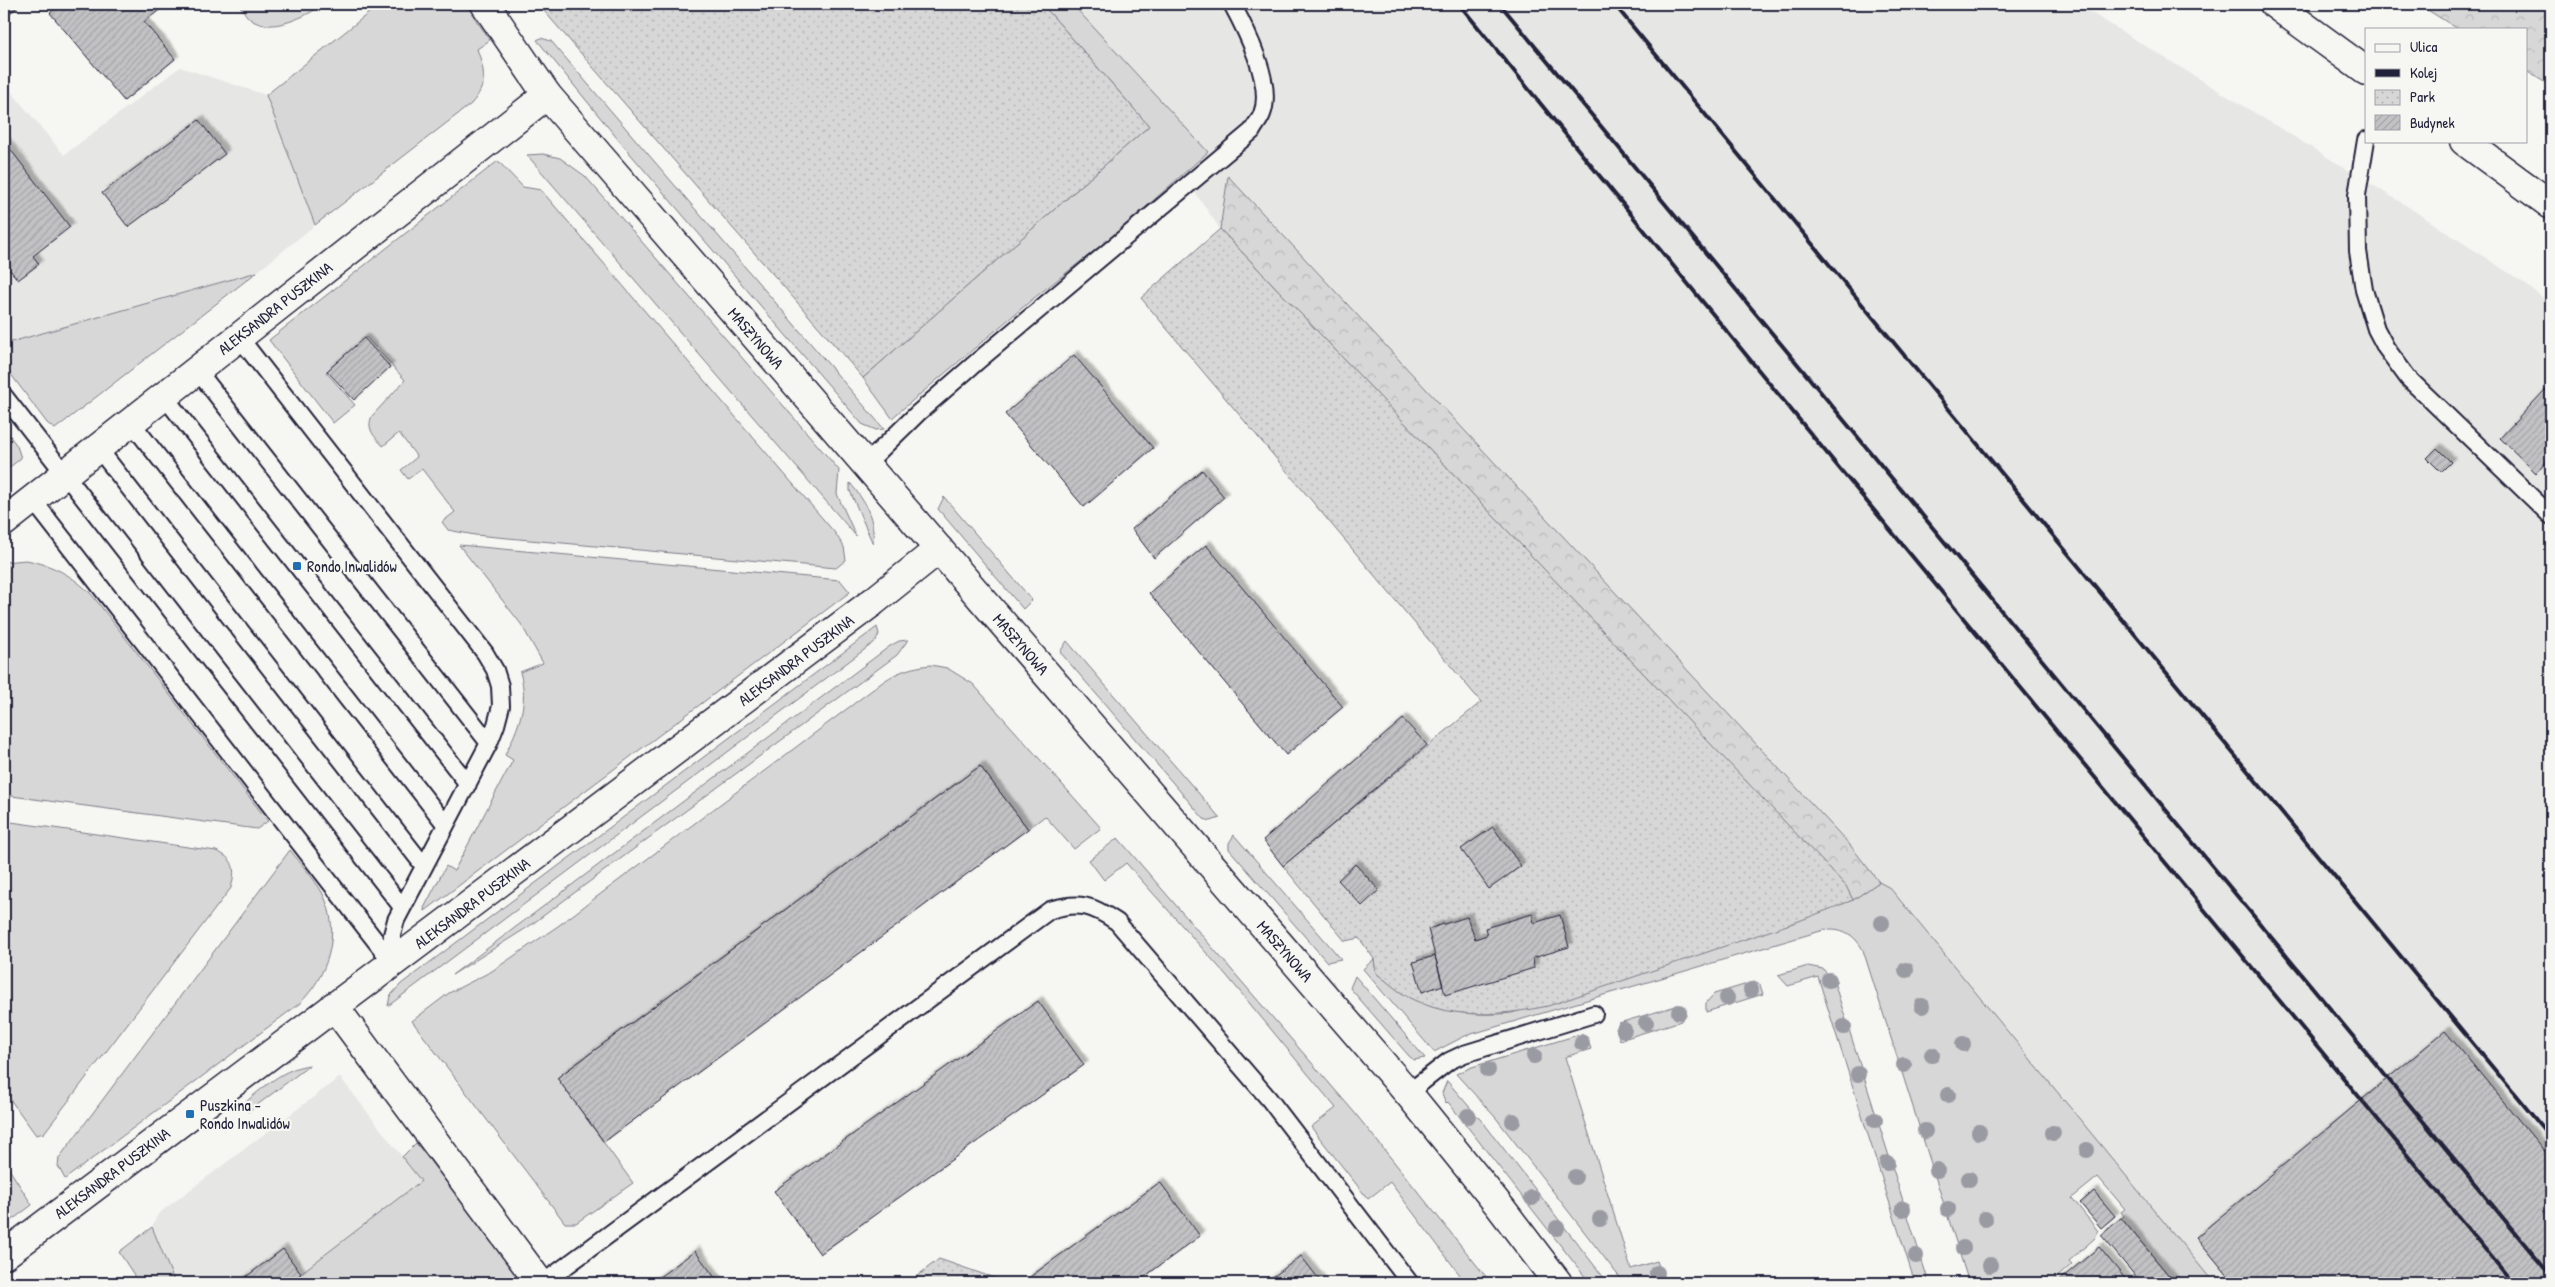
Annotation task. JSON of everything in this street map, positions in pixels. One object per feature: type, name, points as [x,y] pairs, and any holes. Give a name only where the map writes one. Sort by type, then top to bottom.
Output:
[{"type":"street","name":"MASZYNOWA","points":[[485,4],[547,95],[1408,1093],[1495,1200],[1558,1283]]},
{"type":"street","points":[[2274,4],[2365,70]]},
{"type":"street","name":"ALEKSANDRA PUSZKINA","points":[[4,522],[547,95]]},
{"type":"street","points":[[2465,142],[2551,205]]},
{"type":"street","name":"ALEKSANDRA PUSZKINA","points":[[4,1255],[874,601],[939,549]]},
{"type":"street","points":[[334,1006],[542,1283]]},
{"type":"lane","points":[[865,465],[918,413],[959,377],[1252,130],[1263,113],[1264,83],[1251,42],[1232,4]]},
{"type":"lane","points":[[2366,142],[2357,195],[2358,251],[2364,290],[2376,329],[2386,348],[2408,378],[2551,516]]},
{"type":"lane","points":[[239,337],[485,653],[495,670],[500,686],[501,706],[489,743],[402,907],[392,936],[392,963]]},
{"type":"lane","points":[[197,370],[489,743]]},
{"type":"lane","points":[[4,396],[402,907]]},
{"type":"lane","points":[[164,396],[468,784]]},
{"type":"lane","points":[[131,422],[446,825]]},
{"type":"lane","points":[[98,448],[424,866]]},
{"type":"lane","points":[[32,500],[392,963]]},
{"type":"lane","points":[[542,1283],[1050,910],[1064,906],[1087,905],[1117,922],[1269,1099],[1410,1283]]},
{"type":"lane","points":[[1408,1093],[1449,1061],[1464,1054],[1594,1014]]},
{"type":"shaded area","points":[[1042,4],[2077,4],[2410,208],[2521,281],[2551,304],[2551,1283],[2214,1283],[1890,888],[1845,886],[1220,229],[1149,125]]},
{"type":"shaded area","points":[[180,67],[266,95],[315,225],[257,272],[4,344],[4,83],[64,155]]},
{"type":"shaded area","points":[[340,1077],[421,1181],[290,1283],[175,1283],[152,1227],[158,1214]]},
{"type":"green space","points":[[238,4],[324,4],[308,14],[288,22],[268,25],[250,19]]},
{"type":"green space","points":[[380,4],[465,4],[490,40],[477,49],[483,71],[482,84],[471,104],[315,225],[266,95]]},
{"type":"green space","points":[[538,4],[1042,4],[1149,126],[863,378]]},
{"type":"green space","points":[[1042,4],[1072,4],[1208,152],[1112,237],[1034,298],[892,418],[863,378],[1149,126]]},
{"type":"green space","points":[[2418,4],[2551,4],[2551,86],[2528,72],[2528,28],[2456,28]]},
{"type":"green space","points":[[541,38],[551,41],[884,429],[876,430],[862,424],[621,143],[537,40]]},
{"type":"green space","points":[[543,154],[560,158],[585,176],[839,470],[837,494],[856,536],[527,155]]},
{"type":"green space","points":[[498,161],[523,187],[541,190],[835,533],[844,547],[846,560],[836,568],[475,535],[448,530],[442,522],[455,512],[422,469],[408,479],[401,470],[417,457],[399,433],[383,446],[370,429],[372,416],[405,380],[366,337],[326,372],[355,405],[333,423],[269,340]]},
{"type":"green space","points":[[1228,176],[1850,845],[1879,882],[1853,900],[1845,886],[1220,229]]},
{"type":"green space","points":[[1220,229],[1846,886],[1853,900],[1799,921],[1548,1006],[1514,1012],[1480,1014],[1446,1011],[1414,1000],[1376,973],[1374,959],[1359,938],[1345,941],[1283,866],[1481,702],[1141,298]]},
{"type":"green space","points":[[257,272],[55,429],[47,423],[4,365],[4,344]]},
{"type":"green space","points":[[4,428],[17,446],[21,458],[4,472]]},
{"type":"green space","points":[[850,483],[861,497],[868,511],[871,519],[873,544],[850,491]]},
{"type":"green space","points":[[944,497],[1032,600],[1023,609],[938,509]]},
{"type":"green space","points":[[459,545],[840,580],[850,592],[425,911],[424,908],[446,866],[454,871],[513,760],[505,755],[515,734],[523,705],[523,684],[520,672],[543,663],[521,624]]},
{"type":"green space","points":[[26,560],[62,572],[92,595],[268,821],[257,829],[4,795],[4,562]]},
{"type":"green space","points":[[877,627],[879,634],[876,641],[388,1006],[390,996],[401,984]]},
{"type":"green space","points":[[908,640],[897,655],[528,927],[452,975],[890,646],[899,641]]},
{"type":"green space","points":[[1067,641],[1220,818],[1211,821],[1204,819],[1060,652]]},
{"type":"green space","points":[[931,665],[947,668],[973,684],[1101,828],[1074,849],[1045,816],[1028,829],[980,766],[557,1078],[633,1183],[576,1223],[565,1223],[412,1021],[449,993],[492,971],[558,926],[884,681],[906,670]]},
{"type":"green space","points":[[4,821],[216,851],[227,857],[233,870],[231,888],[44,1133],[36,1135],[4,1091]]},
{"type":"green space","points":[[1234,835],[1341,959],[1327,962],[1229,849],[1229,843]]},
{"type":"green space","points":[[1118,838],[1354,1112],[1491,1283],[1466,1283],[1390,1182],[1368,1199],[1311,1127],[1336,1108],[1227,976],[1126,863],[1104,880],[1089,860]]},
{"type":"green space","points":[[290,850],[312,877],[323,894],[329,909],[331,939],[329,953],[318,980],[299,1004],[65,1179],[58,1166],[59,1158]]},
{"type":"green space","points":[[1879,882],[1890,888],[2214,1283],[2175,1283],[2121,1218],[2124,1216],[2121,1212],[2125,1209],[2098,1177],[2072,1198],[2098,1231],[2095,1238],[2069,1261],[2072,1264],[2051,1283],[1969,1283],[1863,950],[1852,936],[1842,931],[1836,929],[1824,930],[1465,1036],[1434,1052],[1363,969],[1374,959],[1376,973],[1405,995],[1426,1005],[1463,1013],[1512,1013],[1853,900]]},
{"type":"green space","points":[[1808,966],[1823,969],[1834,982],[1929,1283],[1915,1283],[1818,977],[1788,986],[1778,975]]},
{"type":"green space","points":[[1355,976],[1425,1058],[1414,1060],[1409,1056],[1350,988]]},
{"type":"green space","points":[[1754,982],[1760,985],[1763,994],[1706,1012],[1706,1003],[1714,994]]},
{"type":"green space","points":[[1676,1006],[1682,1006],[1686,1012],[1681,1021],[1620,1040],[1616,1029],[1619,1023]]},
{"type":"green space","points":[[1581,1034],[1587,1037],[1591,1049],[1565,1057],[1631,1269],[1657,1261],[1665,1283],[1624,1283],[1496,1118],[1456,1074],[1472,1067]]},
{"type":"green space","points":[[310,1065],[248,1112],[242,1105],[282,1074]]},
{"type":"green space","points":[[1447,1081],[1486,1126],[1608,1283],[1590,1283],[1448,1102],[1446,1104],[1442,1093]]},
{"type":"green space","points":[[416,1143],[525,1283],[288,1283],[421,1181],[402,1157]]},
{"type":"green space","points":[[4,1161],[32,1205],[4,1226]]},
{"type":"green space","points":[[152,1227],[175,1283],[133,1283],[134,1275],[119,1252]]},
{"type":"green space","points":[[939,1259],[1000,1280],[999,1283],[908,1283]]},
{"type":"building","points":[[4,4],[21,4],[4,18]]},
{"type":"building","points":[[61,4],[167,4],[144,22],[175,59],[124,101],[50,13]]},
{"type":"building","points":[[199,120],[225,154],[128,227],[102,193]]},
{"type":"building","points":[[4,141],[70,227],[33,256],[39,264],[18,280],[10,270],[4,275]]},
{"type":"building","points":[[364,338],[390,367],[354,400],[327,371]]},
{"type":"building","points":[[1074,355],[1153,448],[1084,507],[1005,414]]},
{"type":"building","points":[[2545,390],[2551,396],[2551,457],[2536,473],[2500,438]]},
{"type":"building","points":[[2437,448],[2451,462],[2441,472],[2427,458]]},
{"type":"building","points":[[1202,470],[1224,497],[1154,558],[1132,529]]},
{"type":"building","points":[[1206,545],[1343,707],[1286,755],[1149,593]]},
{"type":"building","points":[[1403,719],[1427,745],[1283,866],[1263,840]]},
{"type":"building","points":[[980,766],[1028,829],[604,1142],[557,1078]]},
{"type":"building","points":[[1493,827],[1521,866],[1489,889],[1461,849]]},
{"type":"building","points":[[1355,864],[1379,890],[1362,906],[1338,880]]},
{"type":"building","points":[[1532,914],[1534,923],[1560,915],[1569,947],[1533,958],[1534,968],[1445,995],[1428,929],[1467,917],[1475,939],[1487,935],[1485,928]]},
{"type":"building","points":[[1435,956],[1443,985],[1422,992],[1413,962]]},
{"type":"building","points":[[1038,1001],[1084,1065],[820,1254],[774,1191]]},
{"type":"building","points":[[2445,1031],[2551,1159],[2551,1283],[2234,1283],[2196,1237]]},
{"type":"building","points":[[1160,1182],[1200,1236],[1136,1283],[1030,1283],[1027,1279]]},
{"type":"building","points":[[2094,1191],[2115,1216],[2101,1228],[2080,1203]]},
{"type":"building","points":[[2549,1202],[2551,1215],[2548,1217],[2542,1209]]},
{"type":"building","points":[[2121,1218],[2175,1283],[2141,1283],[2101,1235]]},
{"type":"building","points":[[2099,1247],[2128,1282],[2056,1283]]},
{"type":"building","points":[[283,1249],[301,1274],[288,1283],[238,1283]]},
{"type":"building","points":[[695,1251],[719,1283],[651,1283]]},
{"type":"building","points":[[1301,1256],[1322,1283],[1265,1283]]},
{"type":"building","points":[[2459,1277],[2464,1283],[2451,1283]]},
{"type":"railway","points":[[1459,4],[1806,428],[2513,1283]]},
{"type":"railway","points":[[1500,4],[2551,1276]]},
{"type":"railway","points":[[1614,4],[2551,1138]]},
{"type":"place","name":"Rondo Inwalidów","points":[[297,566]]},
{"type":"place","name":"Puszkina - Rondo Inwalidów","points":[[190,1114]]}]
